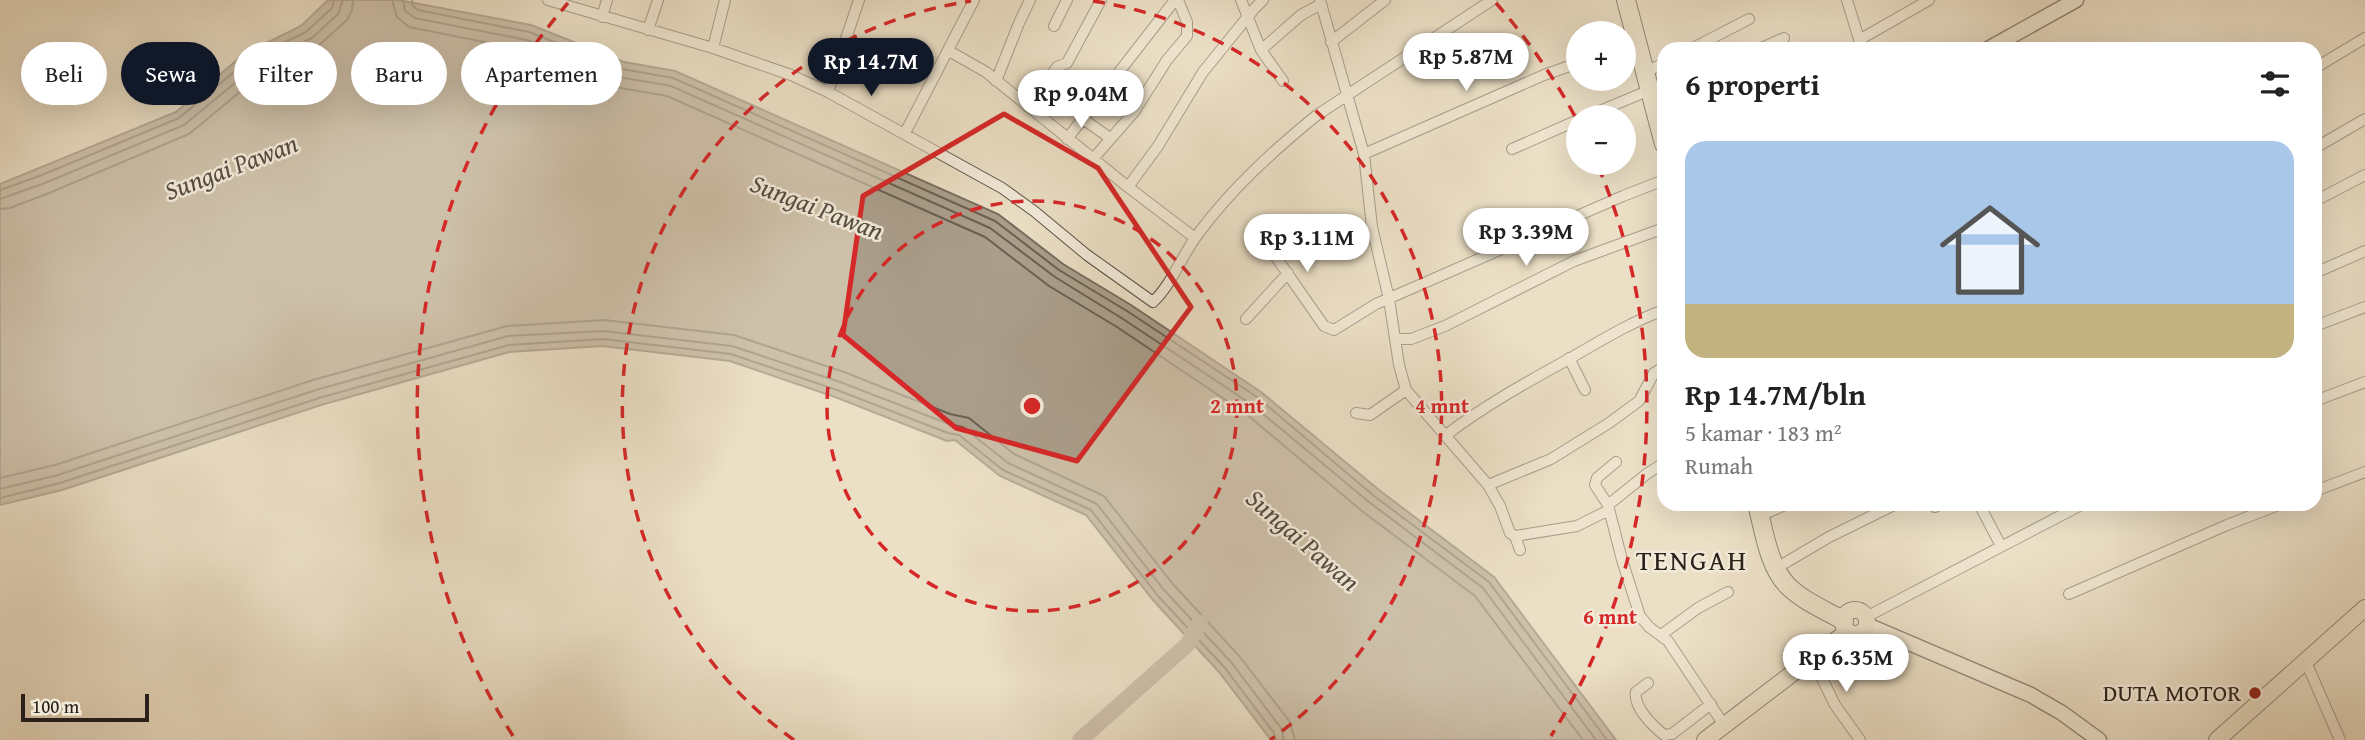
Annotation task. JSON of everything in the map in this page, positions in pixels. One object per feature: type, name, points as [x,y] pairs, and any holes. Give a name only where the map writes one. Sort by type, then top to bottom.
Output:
[{"type":"highway","points":[[1626,0],[1628,21]]},
{"type":"highway","points":[[1636,0],[1657,59]]},
{"type":"highway","points":[[1636,57],[1657,96]]},
{"type":"highway","points":[[1764,511],[1767,542],[1782,578],[1795,592],[1855,621]]},
{"type":"highway","points":[[1765,511],[1784,563],[1790,572],[1807,589],[1855,621]]},
{"type":"main road","points":[[2217,740],[2365,608]]},
{"type":"main road","points":[[1705,740],[1812,658],[1855,621]]},
{"type":"street","points":[[548,0],[713,48],[791,75],[828,92],[1002,188],[1087,255],[1152,301],[1195,238],[1227,196],[1246,177],[1309,122],[1492,0]]},
{"type":"street","points":[[602,17],[607,0]]},
{"type":"street","points":[[648,30],[658,0]]},
{"type":"street","points":[[713,48],[725,0]]},
{"type":"street","points":[[828,92],[859,0]]},
{"type":"street","points":[[905,133],[974,0]]},
{"type":"street","points":[[996,81],[1030,0]]},
{"type":"street","points":[[1054,26],[1068,0]]},
{"type":"street","points":[[1028,107],[1057,67],[1067,63],[1101,0]]},
{"type":"street","points":[[1067,139],[1176,0],[1186,17],[1187,36],[1167,60],[1134,112],[1093,159]]},
{"type":"street","points":[[1241,0],[1261,50],[1283,80]]},
{"type":"street","points":[[1128,187],[1158,146],[1203,72],[1263,0]]},
{"type":"street","points":[[1331,42],[1385,0]]},
{"type":"street","points":[[1847,0],[1860,42]]},
{"type":"street","points":[[1866,42],[1929,0]]},
{"type":"street","points":[[2000,42],[2076,0]]},
{"type":"street","points":[[1261,50],[1285,27],[1321,2],[1364,154],[1372,227],[1406,390],[1488,485],[1500,506],[1511,535],[1577,526],[1608,508],[1657,469]]},
{"type":"street","points":[[1705,42],[1749,19]]},
{"type":"street","points":[[1775,42],[1784,38]]},
{"type":"street","points":[[2322,64],[2365,38]]},
{"type":"street","points":[[949,51],[985,72],[1195,238]]},
{"type":"street","points":[[1364,154],[1566,67]]},
{"type":"street","points":[[1636,106],[1657,102]]},
{"type":"street","points":[[1083,119],[1110,138]]},
{"type":"street","points":[[2322,144],[2365,119]]},
{"type":"street","points":[[1512,149],[1566,125]]},
{"type":"street","points":[[2322,197],[2365,175]]},
{"type":"street","points":[[1264,240],[1324,326],[1330,330],[1389,299],[1657,183]]},
{"type":"street","points":[[1395,339],[1411,338],[1445,326],[1574,261],[1657,231]]},
{"type":"street","points":[[2322,270],[2365,251]]},
{"type":"street","points":[[1246,319],[1288,273]]},
{"type":"street","points":[[2322,323],[2365,307]]},
{"type":"street","points":[[1446,435],[1480,411],[1569,358],[1657,313]]},
{"type":"street","points":[[1569,358],[1585,390]]},
{"type":"street","points":[[1488,485],[1551,459],[1609,423],[1639,401],[1657,372]]},
{"type":"street","points":[[2322,398],[2365,382]]},
{"type":"street","points":[[1356,413],[1370,415],[1406,390]]},
{"type":"street","points":[[1616,462],[1594,483],[1608,508],[1640,616],[1668,640],[1724,725]]},
{"type":"street","points":[[2322,488],[2365,472]]},
{"type":"street","points":[[1784,563],[1882,511]]},
{"type":"street","points":[[1983,511],[2001,546]]},
{"type":"street","points":[[1855,621],[2069,511]]},
{"type":"street","points":[[2069,594],[2263,511]]},
{"type":"street","points":[[1515,536],[1520,550]]},
{"type":"street","points":[[1661,635],[1698,608],[1728,592]]},
{"type":"street","points":[[1855,621],[2031,695],[2099,740]]},
{"type":"street","points":[[1812,658],[1839,712],[1860,740]]},
{"type":"street","points":[[2306,662],[2340,740]]},
{"type":"street","points":[[1648,683],[1636,692],[1635,699],[1664,736],[1672,733],[1710,704]]},
{"type":"highlighted area","points":[[1004,114],[1098,168],[1191,307],[1077,461],[956,428],[843,335],[863,196]]},
{"type":"water","name":"Sungai Pawan","points":[[328,0],[398,0],[531,25],[574,42],[461,42],[461,105],[622,105],[622,61],[675,71],[998,214],[1063,264],[1131,305],[1261,392],[1379,490],[1494,577],[1616,740],[1271,740],[1219,672],[1153,600],[1086,515],[1000,476],[955,440],[947,441],[835,397],[730,361],[602,346],[509,352],[321,405],[62,490],[0,505],[0,184],[176,112],[184,105],[220,105],[220,74],[234,63],[234,105],[337,105],[337,42],[268,42],[301,26]]},
{"type":"waterway","points":[[1080,740],[1188,644],[1200,623]]},
{"type":"place","name":"DUTA MOTOR","points":[[2255,693]]},
{"type":"district","name":"TENGAH","points":[[1692,560]]}]
